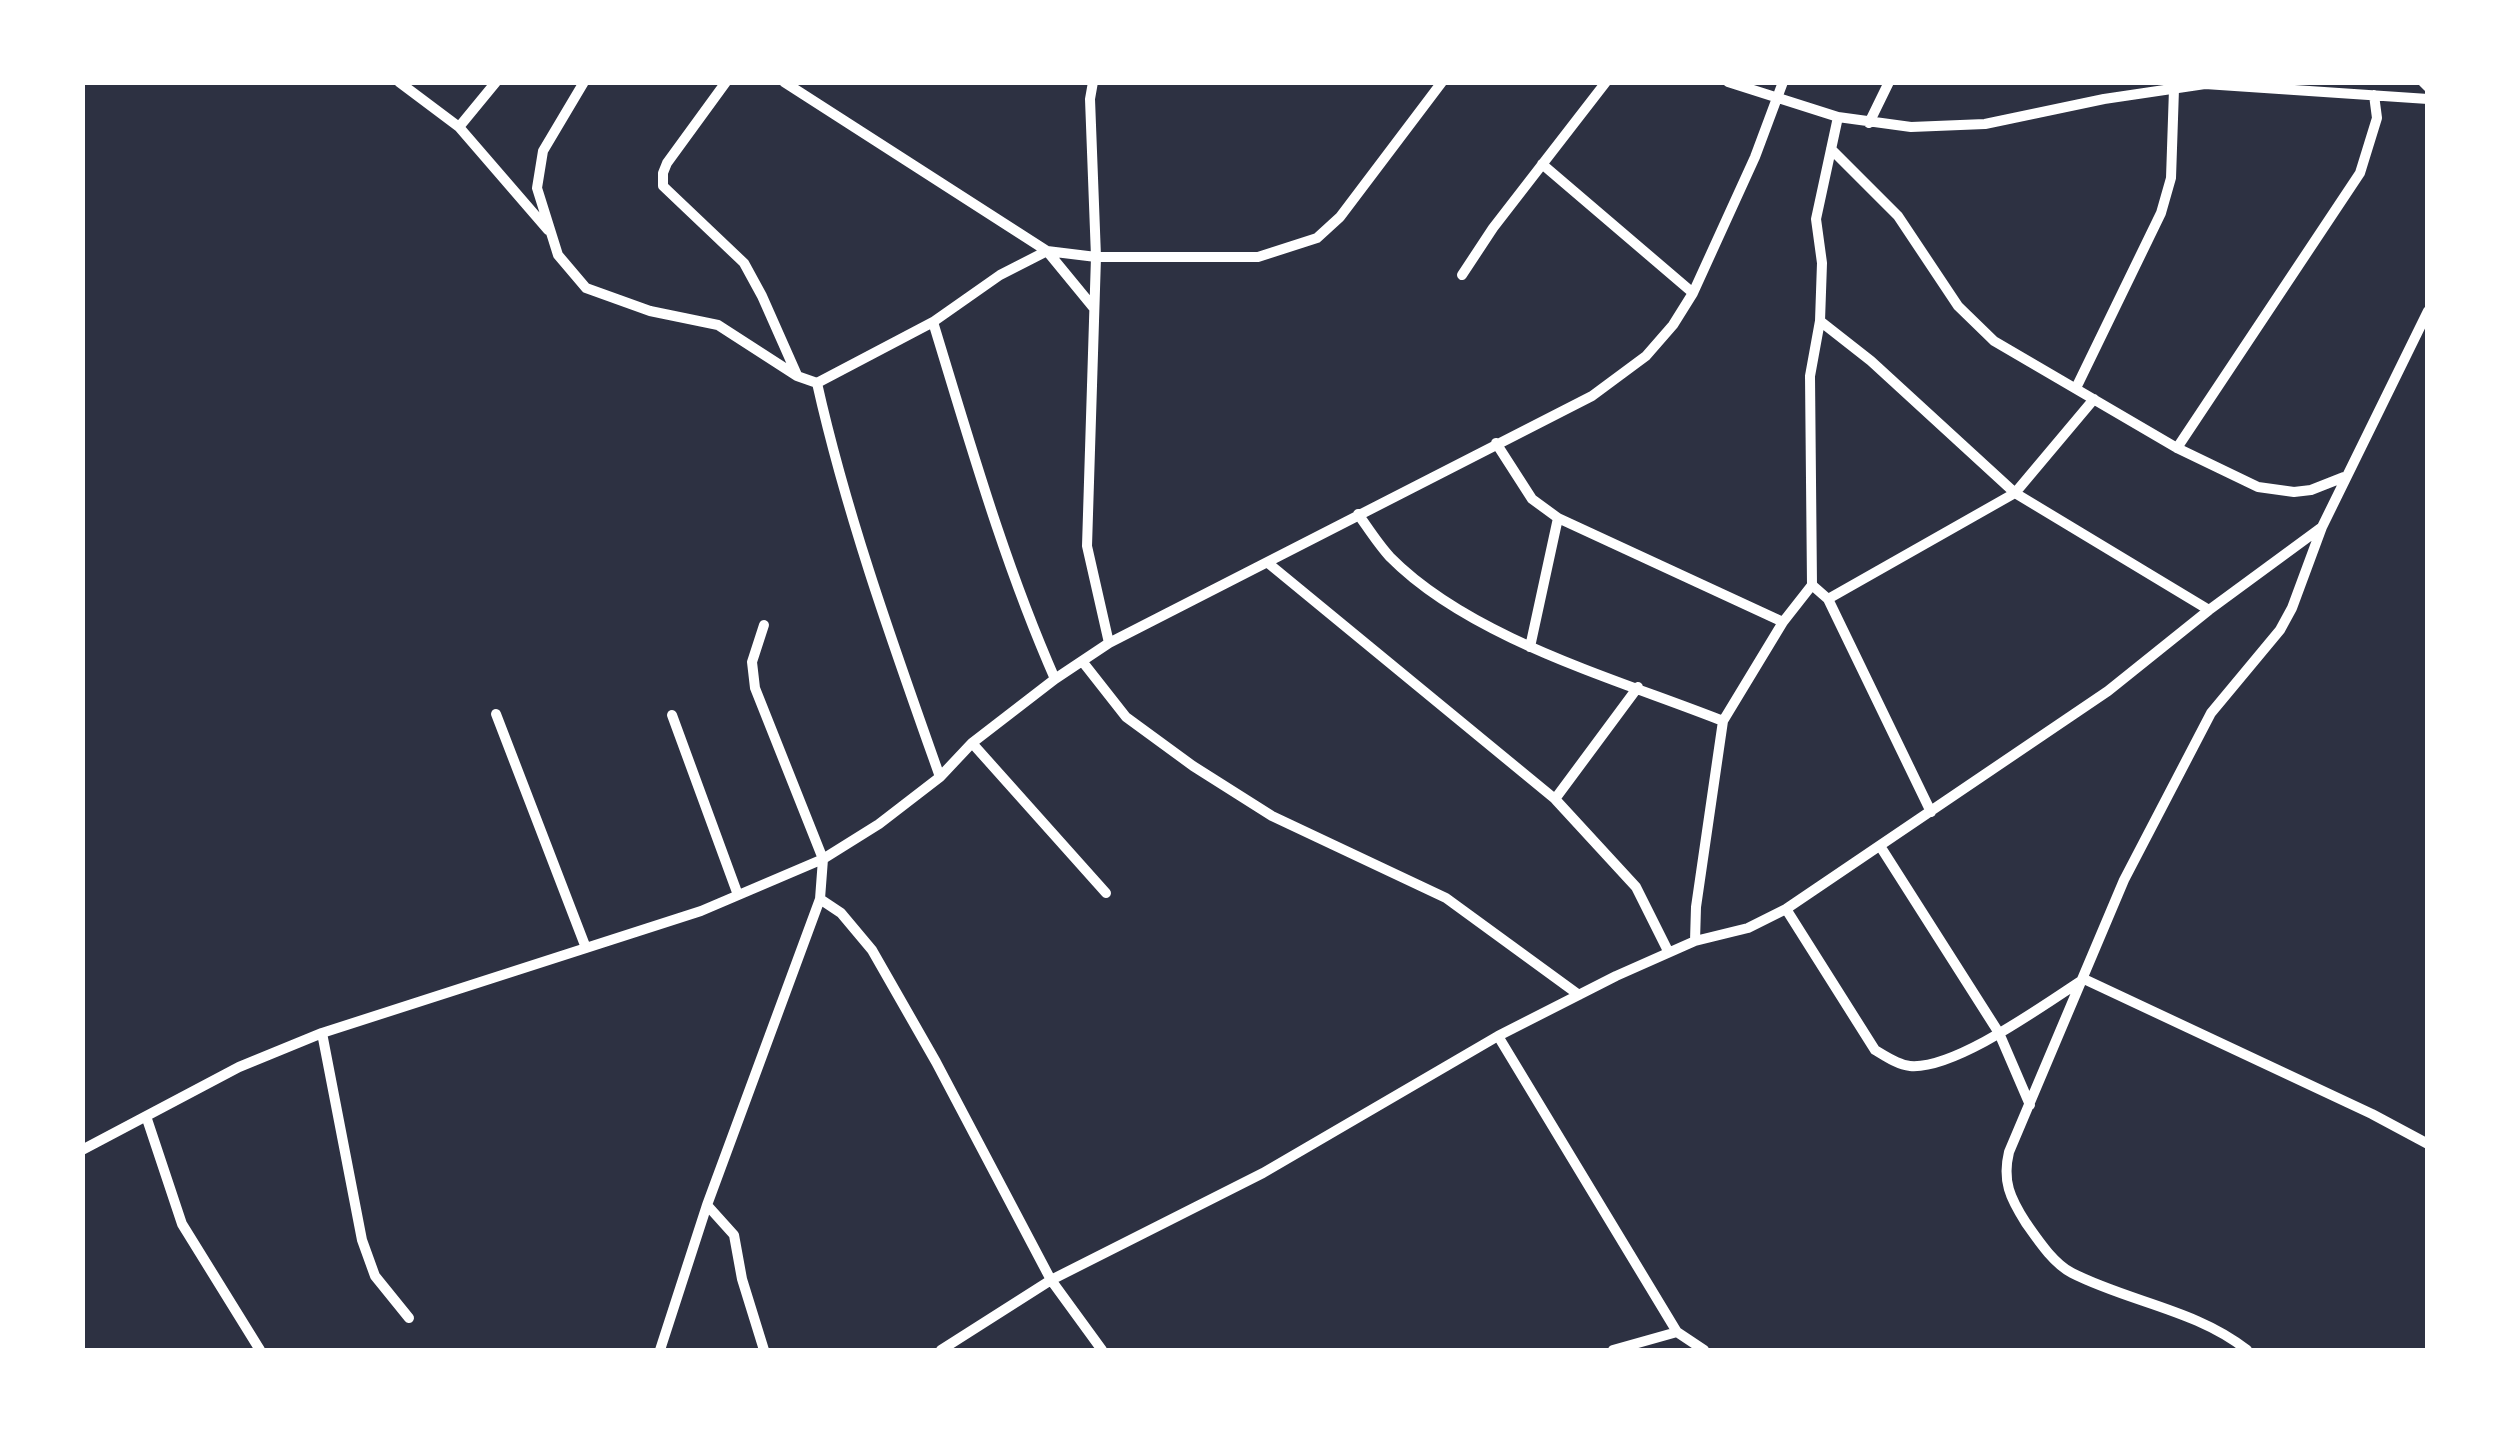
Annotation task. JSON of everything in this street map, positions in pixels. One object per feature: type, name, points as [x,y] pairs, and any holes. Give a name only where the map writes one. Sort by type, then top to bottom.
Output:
[{"type":"street","points":[[398,82],[458,128],[552,235]]},
{"type":"street","points":[[458,128],[496,82]]},
{"type":"street","points":[[726,82],[668,163],[662,173],[663,186],[744,264],[797,376]]},
{"type":"street","points":[[784,82],[1048,251],[1094,308]]},
{"type":"street","points":[[1093,82],[1090,99],[1096,256],[1087,546],[1109,643]]},
{"type":"street","points":[[582,83],[543,152],[537,188],[558,255],[586,288],[650,311],[718,325],[797,376],[817,382],[934,322],[1000,275],[1048,251],[1096,256],[1258,257],[1316,238],[1340,217],[1442,82]]},
{"type":"street","points":[[1462,275],[1606,82]]},
{"type":"street","points":[[1728,82],[1838,117],[1940,127],[1985,124],[2204,83],[2428,99]]},
{"type":"street","points":[[82,1150],[239,1067],[322,1032],[701,911],[822,859],[879,824],[940,777],[972,742],[1109,643],[1592,396],[1646,356],[1674,325],[1755,157],[1784,82]]},
{"type":"street","points":[[1869,123],[1889,82]]},
{"type":"street","points":[[2076,388],[2161,213],[2171,178],[2174,90]]},
{"type":"street","points":[[2177,448],[2360,173],[2377,118],[2374,94]]},
{"type":"street","points":[[1694,941],[1723,721],[1783,622],[1812,585],[1810,376],[1820,320],[1822,263],[1816,219],[1838,117]]},
{"type":"street","points":[[1831,150],[1898,216],[1975,326],[1994,341],[2177,448],[2258,487],[2311,490],[2344,476]]},
{"type":"street","points":[[1542,164],[1693,292]]},
{"type":"street","points":[[2247,1350],[2180,1314],[2069,1272],[2040,1244],[2008,1196],[2004,1170],[2124,880],[2211,713],[2280,630],[2302,585],[2344,476],[2428,312]]},
{"type":"street","points":[[1820,320],[1871,361],[2015,493],[2209,610]]},
{"type":"street","points":[[934,322],[992,517],[1024,609],[1055,679]]},
{"type":"street","points":[[817,382],[877,598],[940,777]]},
{"type":"street","points":[[1828,599],[2015,493],[2094,399]]},
{"type":"street","points":[[1496,443],[1532,499],[1558,518],[1783,622]]},
{"type":"street","points":[[1358,514],[1389,556],[1472,617],[1530,647],[1723,721]]},
{"type":"street","points":[[1530,647],[1558,518]]},
{"type":"street","points":[[942,1350],[956,1347],[1051,1280],[1262,1173],[1498,1036],[1668,951],[1748,928],[1786,909],[2108,691],[2322,527]]},
{"type":"street","points":[[1268,563],[1555,799],[1636,887],[1668,951]]},
{"type":"street","points":[[1812,585],[1828,599],[1931,812]]},
{"type":"street","points":[[660,1350],[707,1205],[820,899],[822,859],[754,688],[752,662],[764,624]]},
{"type":"street","points":[[1082,660],[1126,717],[1193,766],[1272,816],[1446,898],[1578,995]]},
{"type":"street","points":[[1555,799],[1638,688]]},
{"type":"street","points":[[496,714],[586,948]]},
{"type":"street","points":[[672,715],[738,894]]},
{"type":"street","points":[[972,742],[1106,893]]},
{"type":"street","points":[[1880,846],[1999,1033],[2030,1104]]},
{"type":"street","points":[[820,899],[841,913],[872,950],[1051,1280],[1102,1350]]},
{"type":"street","points":[[1786,909],[1875,1050],[1910,1066],[1935,1063],[1999,1033],[2084,979]]},
{"type":"street","points":[[2084,979],[2428,1144]]},
{"type":"street","points":[[322,1032],[362,1240],[376,1276],[409,1318]]},
{"type":"street","points":[[1498,1036],[1677,1332],[1704,1350]]},
{"type":"street","points":[[146,1116],[182,1224],[260,1350]]},
{"type":"street","points":[[707,1205],[734,1235],[742,1278],[764,1350]]},
{"type":"street","points":[[1614,1350],[1677,1332]]}]
